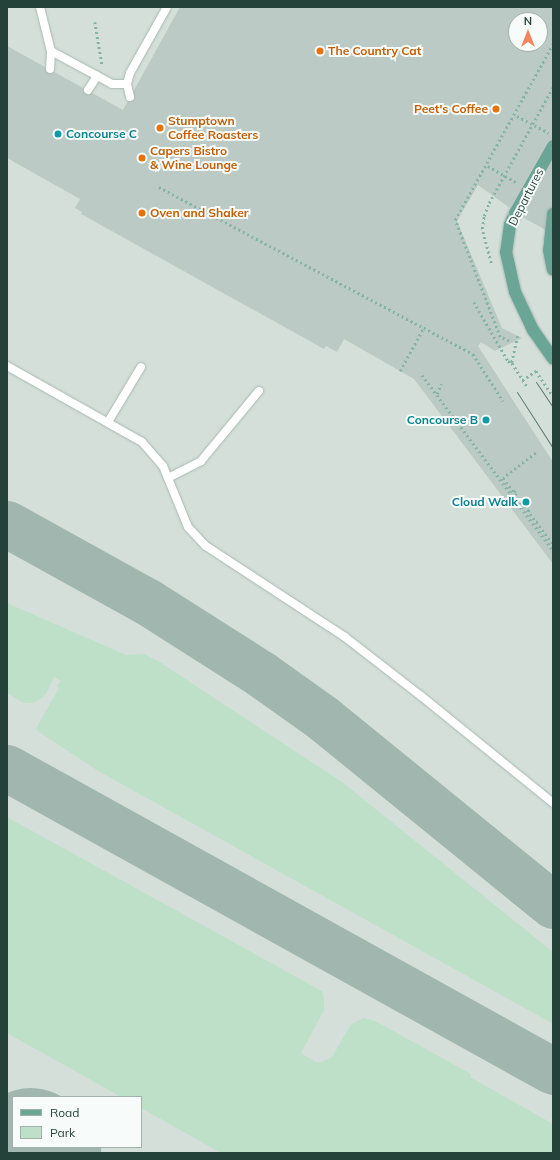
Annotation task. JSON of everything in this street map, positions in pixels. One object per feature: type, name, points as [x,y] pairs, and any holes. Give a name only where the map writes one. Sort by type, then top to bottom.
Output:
[{"type":"main road","name":"Departures","points":[[553,146],[510,224],[506,252],[514,292],[533,330],[553,359]]},
{"type":"main road","points":[[553,214],[549,250],[553,270]]},
{"type":"lane","points":[[40,7],[51,51],[50,69]]},
{"type":"lane","points":[[130,97],[127,84],[130,73],[167,7]]},
{"type":"lane","points":[[51,51],[112,84],[127,84]]},
{"type":"lane","points":[[88,90],[97,76]]},
{"type":"lane","points":[[7,366],[142,442],[163,466],[188,527],[206,546],[345,637],[421,696],[553,803]]},
{"type":"lane","points":[[108,422],[141,367]]},
{"type":"lane","points":[[168,478],[201,461],[259,391]]},
{"type":"path","points":[[509,340],[500,337],[455,220],[553,44]]},
{"type":"path","points":[[491,262],[482,229],[484,216],[504,176],[553,87]]},
{"type":"path","points":[[517,116],[553,135]]},
{"type":"path","points":[[488,166],[528,190]]},
{"type":"path","points":[[159,187],[473,354],[503,401]]},
{"type":"path","points":[[474,302],[508,361],[512,363]]},
{"type":"path","points":[[400,371],[424,327]]},
{"type":"path","points":[[512,363],[518,336]]},
{"type":"path","points":[[510,359],[527,386]]},
{"type":"path","points":[[522,380],[536,371],[553,396]]},
{"type":"path","points":[[422,375],[553,550]]},
{"type":"path","points":[[437,394],[442,384]]},
{"type":"path","points":[[536,453],[503,478],[536,522],[552,540],[553,544]]},
{"type":"path","points":[[514,492],[517,489]]},
{"type":"path","points":[[528,511],[531,508]]},
{"type":"path","points":[[536,522],[540,520]]},
{"type":"shaded area","points":[[7,7],[553,7],[553,1153],[7,1153]]},
{"type":"green space","points":[[7,603],[126,655],[144,654],[158,661],[342,782],[553,952],[553,1024],[100,772],[39,732],[36,729],[59,688],[57,686],[61,681],[54,677],[46,694],[38,701],[30,703],[23,703],[7,693]]},
{"type":"green space","points":[[7,817],[322,991],[324,997],[324,1010],[301,1053],[316,1062],[321,1062],[332,1057],[351,1024],[364,1018],[375,1021],[471,1074],[470,1077],[553,1124],[553,1153],[221,1153],[142,1109],[142,1096],[119,1096],[7,1033]]},
{"type":"building","points":[[180,7],[553,7],[553,234],[524,218],[478,185],[457,221],[502,328],[522,338],[495,351],[481,342],[478,346],[553,462],[553,564],[414,379],[344,339],[337,352],[326,346],[324,349],[81,214],[82,212],[75,208],[80,199],[7,158],[7,46],[123,110]]},
{"type":"taxiway","points":[[7,524],[148,602],[261,674],[324,719],[553,905]]},
{"type":"taxiway","points":[[7,768],[553,1071]]},
{"type":"runway","points":[[33,1148],[42,1153]]},
{"type":"tram line","points":[[536,382],[553,407]]},
{"type":"tram line","points":[[517,392],[553,448]]},
{"type":"place","name":"The Country Cat","points":[[320,51]]},
{"type":"place","name":"Peet's Coffee","points":[[496,109]]},
{"type":"place","name":"Stumptown Coffee Roasters","points":[[160,128]]},
{"type":"place","name":"Concourse C","points":[[58,134]]},
{"type":"place","name":"Capers Bistro & Wine Lounge","points":[[142,158]]},
{"type":"place","name":"Oven and Shaker","points":[[142,213]]},
{"type":"place","name":"Concourse B","points":[[486,420]]},
{"type":"place","name":"Cloud Walk","points":[[526,502]]}]
